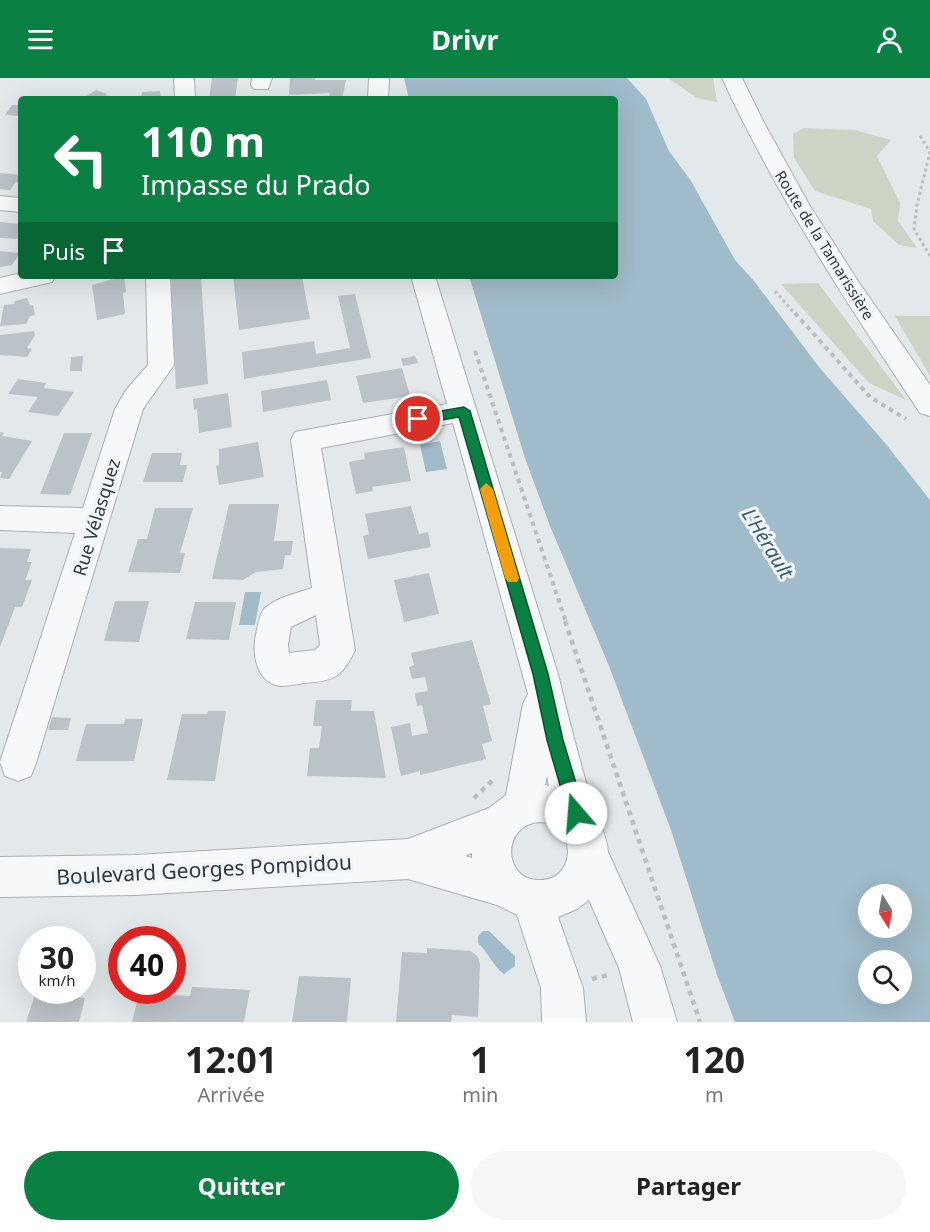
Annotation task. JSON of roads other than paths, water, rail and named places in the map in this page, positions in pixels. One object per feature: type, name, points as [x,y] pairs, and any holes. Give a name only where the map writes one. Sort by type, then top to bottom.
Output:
[{"type":"street","points":[[184,78],[185,96]]},
{"type":"street","points":[[378,96],[379,78]]},
{"type":"street","name":"Route de la Tamarissière","points":[[732,78],[771,157],[814,231],[930,406]]},
{"type":"street","points":[[0,203],[18,205]]},
{"type":"street","points":[[0,286],[30,279]]},
{"type":"street","name":"Rue Vélasquez","points":[[18,763],[132,401],[156,375],[161,365],[158,279]]},
{"type":"street","points":[[424,279],[542,681],[555,740],[585,841],[639,966],[655,1022]]},
{"type":"street","points":[[330,596],[305,440],[464,411]]},
{"type":"street","points":[[0,518],[95,521]]},
{"type":"street","points":[[542,681],[497,810],[491,853],[495,869],[520,895],[562,988],[564,1022]]},
{"type":"street","points":[[497,810],[549,804],[562,810],[585,841],[586,870],[578,884],[566,895],[550,901],[520,895]]},
{"type":"street","name":"Boulevard Georges Pompidou","points":[[408,859],[497,810]]},
{"type":"street","name":"Boulevard Georges Pompidou","points":[[0,877],[135,875],[408,859],[520,895]]},
{"type":"water","name":"L'Hérault","points":[[404,78],[627,78],[646,99],[669,151],[691,181],[735,260],[754,281],[819,367],[885,443],[930,500],[930,1022],[735,1022],[717,975],[671,830],[609,666],[550,526],[525,458],[470,279],[618,279],[618,96],[408,96]]},
{"type":"water","points":[[440,441],[447,469],[426,472],[420,445]]},
{"type":"water","points":[[245,592],[261,592],[255,625],[239,625]]},
{"type":"water","points":[[483,931],[489,931],[515,956],[515,966],[504,974],[478,943],[478,936]]}]
